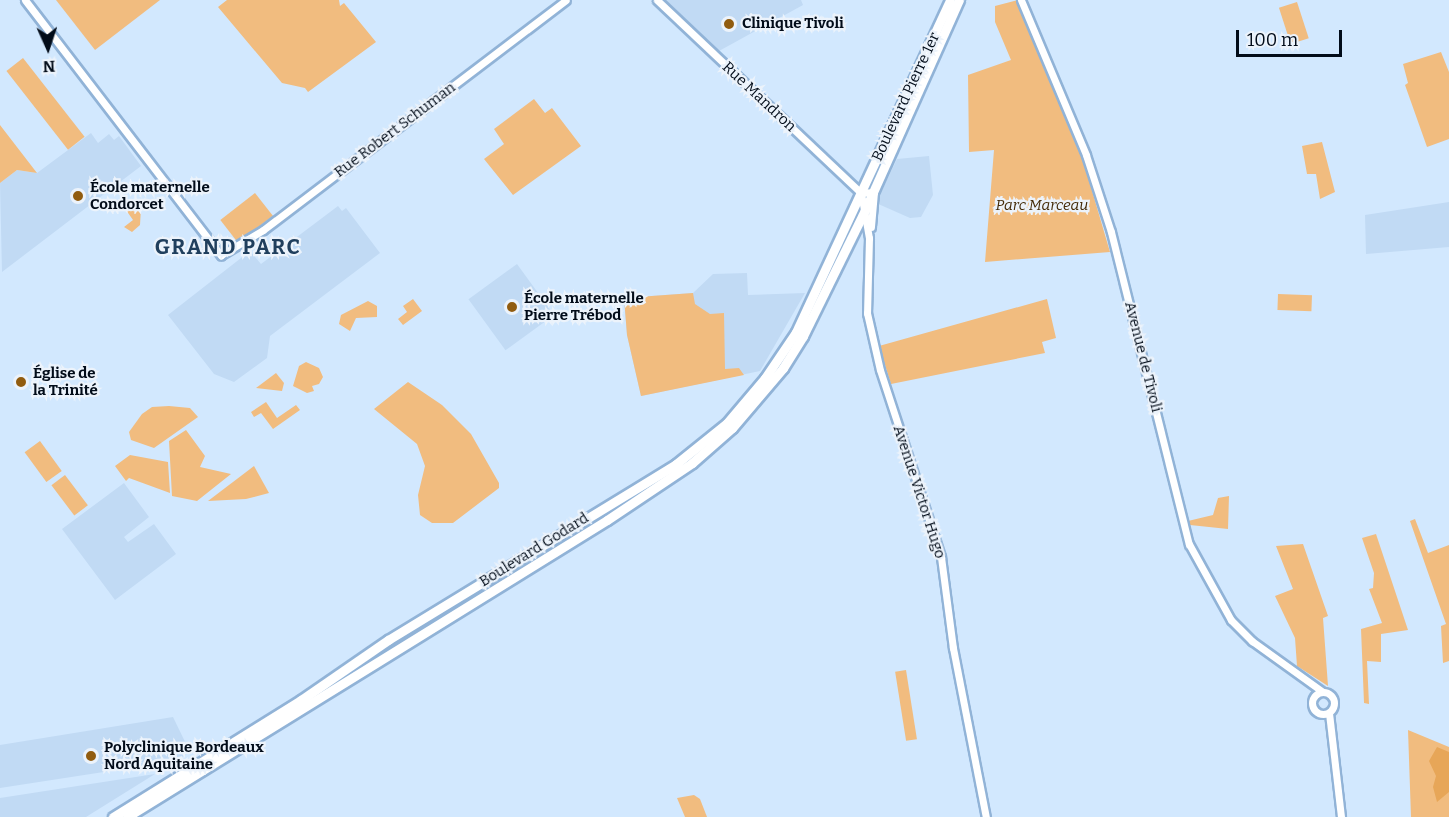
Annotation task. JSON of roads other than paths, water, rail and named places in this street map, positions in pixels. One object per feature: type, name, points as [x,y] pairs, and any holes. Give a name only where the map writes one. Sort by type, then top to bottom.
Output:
[{"type":"main road","name":"Boulevard Pierre 1er","points":[[861,193],[950,0]]},
{"type":"main road","name":"Boulevard Pierre 1er","points":[[874,192],[959,0]]},
{"type":"main road","name":"Boulevard Godard","points":[[127,817],[607,520],[699,458],[744,417],[783,368],[874,192]]},
{"type":"main road","name":"Boulevard Godard","points":[[113,817],[300,700],[388,640],[676,464],[706,442],[753,395],[786,348],[861,193]]},
{"type":"street","name":"Rue Robert Schuman","points":[[25,0],[221,255],[263,230],[566,0]]},
{"type":"street","name":"Rue Mandron","points":[[657,0],[861,193]]},
{"type":"street","name":"Avenue de Tivoli","points":[[1021,0],[1086,155],[1111,232],[1189,544],[1231,620],[1252,640],[1323,692]]},
{"type":"street","points":[[861,193],[874,192]]},
{"type":"street","name":"Avenue Victor Hugo","points":[[874,192],[869,238],[867,313],[880,370],[941,557],[954,648],[986,817]]},
{"type":"street","name":"Avenue Victor Hugo","points":[[861,193],[869,238]]},
{"type":"street","points":[[1309,680],[1314,696],[1312,708],[1326,714]]},
{"type":"street","points":[[1314,696],[1323,692],[1334,700],[1326,714],[1341,817]]},
{"type":"place","name":"Clinique Tivoli","points":[[729,24]]},
{"type":"place","name":"École maternelle Condorcet","points":[[78,196]]},
{"type":"place","name":"École maternelle Pierre Trébod","points":[[512,307]]},
{"type":"place","name":"Église de la Trinité","points":[[21,382]]},
{"type":"place","name":"Polyclinique Bordeaux Nord Aquitaine","points":[[91,756]]},
{"type":"district","name":"GRAND PARC","points":[[228,247]]},
{"type":"park label","name":"Parc Marceau","points":[[1042,206]]}]
